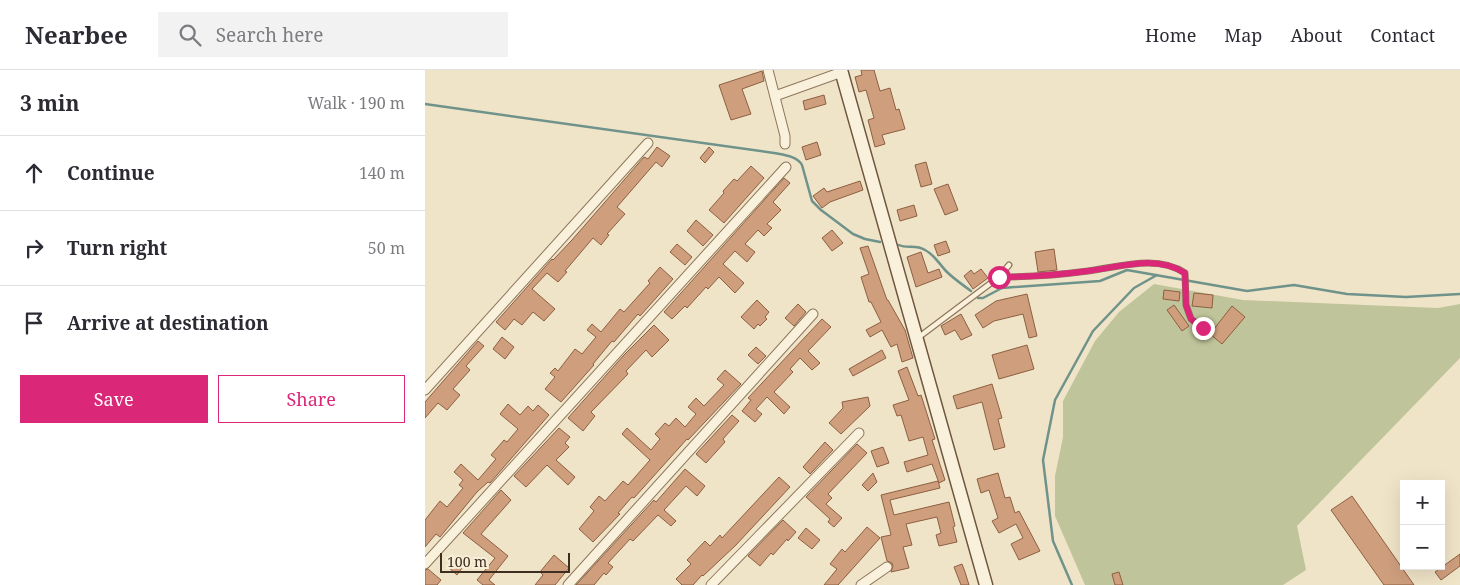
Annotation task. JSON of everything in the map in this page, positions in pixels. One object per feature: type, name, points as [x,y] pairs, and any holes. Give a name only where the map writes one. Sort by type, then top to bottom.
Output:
[{"type":"main road","points":[[841,71],[986,585]]},
{"type":"street","points":[[768,70],[785,136],[785,144]]},
{"type":"street","points":[[775,96],[841,71]]},
{"type":"street","points":[[425,390],[648,143]]},
{"type":"street","points":[[425,564],[786,167]]},
{"type":"street","points":[[568,585],[813,314]]},
{"type":"street","points":[[711,585],[859,433]]},
{"type":"street","points":[[861,585],[887,567]]},
{"type":"lane","points":[[916,340],[999,277],[1009,264]]},
{"type":"lane","points":[[999,277],[1034,277],[1089,271],[1126,264],[1163,264],[1178,268],[1185,273],[1186,305],[1191,319],[1203,328]]},
{"type":"green space","points":[[1154,284],[1243,300],[1438,308],[1460,304],[1460,358],[1297,526],[1306,570],[1283,585],[1085,585],[1055,516],[1055,476],[1063,437],[1063,401],[1095,341],[1119,312]]},
{"type":"building","points":[[861,70],[874,70],[880,91],[890,88],[896,110],[899,109],[905,129],[882,135],[885,144],[875,147],[868,120],[874,118],[866,90],[859,92],[855,77],[862,75]]},
{"type":"building","points":[[762,71],[764,81],[742,89],[751,114],[731,120],[719,85]]},
{"type":"building","points":[[824,95],[826,104],[805,110],[803,101]]},
{"type":"building","points":[[817,142],[821,155],[806,160],[802,147]]},
{"type":"building","points":[[657,147],[670,156],[662,167],[656,162],[617,207],[625,214],[607,234],[609,235],[601,245],[593,238],[558,282],[547,273],[532,289],[555,309],[544,321],[533,312],[522,325],[514,319],[505,330],[496,322],[552,259],[572,240],[644,157],[648,159]]},
{"type":"building","points":[[709,147],[714,152],[705,163],[700,158]]},
{"type":"building","points":[[926,162],[932,184],[921,187],[915,165]]},
{"type":"building","points":[[751,166],[764,178],[724,223],[709,210],[734,179],[737,181]]},
{"type":"building","points":[[784,178],[790,183],[773,202],[781,210],[767,224],[772,228],[764,236],[758,230],[745,244],[755,252],[747,262],[735,251],[723,264],[744,283],[735,293],[719,277],[708,289],[706,287],[687,308],[685,306],[672,319],[664,312]]},
{"type":"building","points":[[860,181],[863,190],[830,202],[822,208],[813,196],[824,188],[827,192]]},
{"type":"building","points":[[948,184],[958,210],[945,215],[934,189]]},
{"type":"building","points":[[914,205],[917,216],[900,221],[897,210]]},
{"type":"building","points":[[696,220],[713,235],[703,246],[687,231]]},
{"type":"building","points":[[832,230],[843,243],[832,251],[822,238]]},
{"type":"building","points":[[946,241],[950,252],[938,256],[934,245]]},
{"type":"building","points":[[677,244],[692,257],[685,265],[670,252]]},
{"type":"building","points":[[868,246],[887,300],[905,330],[913,358],[902,362],[897,344],[891,347],[882,330],[870,337],[866,330],[881,322],[871,302],[869,302],[861,277],[869,274],[860,248]]},
{"type":"building","points":[[1054,249],[1057,270],[1038,272],[1035,252]]},
{"type":"building","points":[[921,252],[928,273],[939,269],[942,277],[916,287],[907,257]]},
{"type":"building","points":[[660,267],[673,279],[640,316],[638,314],[614,342],[612,341],[594,365],[561,402],[545,389],[555,377],[550,373],[555,368],[558,371],[575,349],[582,354],[596,337],[587,330],[592,324],[601,332],[620,309],[624,312],[650,283],[648,281]]},
{"type":"building","points":[[981,269],[988,278],[973,289],[964,276],[971,270],[974,274]]},
{"type":"building","points":[[1164,290],[1180,292],[1179,301],[1163,299]]},
{"type":"building","points":[[1194,293],[1213,295],[1212,308],[1192,306]]},
{"type":"building","points":[[1027,294],[1037,336],[1029,338],[1023,314],[994,321],[983,328],[975,315],[996,301]]},
{"type":"building","points":[[757,300],[769,312],[765,317],[767,319],[760,326],[758,324],[754,329],[741,317]]},
{"type":"building","points":[[798,304],[806,312],[794,326],[785,318]]},
{"type":"building","points":[[1174,305],[1189,326],[1182,331],[1167,310]]},
{"type":"building","points":[[1232,306],[1245,317],[1222,344],[1210,334]]},
{"type":"building","points":[[961,314],[972,335],[961,340],[955,330],[945,335],[941,326]]},
{"type":"building","points":[[822,319],[831,327],[808,351],[820,363],[812,370],[800,358],[790,369],[793,372],[774,392],[790,407],[784,414],[767,397],[756,409],[762,414],[755,422],[742,411],[751,400],[748,398]]},
{"type":"building","points":[[654,325],[669,340],[652,357],[646,350],[626,371],[628,374],[591,412],[595,416],[583,431],[568,418],[624,355]]},
{"type":"building","points":[[502,337],[514,347],[505,359],[493,349]]},
{"type":"building","points":[[478,341],[484,346],[466,366],[470,370],[453,389],[460,395],[447,410],[438,403],[425,418],[425,402]]},
{"type":"building","points":[[1027,345],[1034,369],[999,379],[992,355]]},
{"type":"building","points":[[756,347],[766,356],[758,364],[748,355]]},
{"type":"building","points":[[882,350],[886,358],[853,376],[849,369]]},
{"type":"building","points":[[907,367],[918,396],[921,395],[935,439],[932,440],[945,480],[939,483],[932,464],[907,472],[904,462],[928,455],[923,437],[909,441],[901,415],[897,416],[893,405],[909,400],[898,371]]},
{"type":"building","points":[[725,370],[741,384],[687,439],[634,498],[632,497],[618,513],[620,514],[593,542],[579,529],[594,511],[590,507],[599,496],[605,501],[623,481],[628,485],[650,460],[622,434],[627,428],[651,450],[660,439],[655,434],[665,423],[669,426],[676,418],[685,427],[696,414],[688,407],[696,398],[704,406],[724,385],[717,379]]},
{"type":"building","points":[[992,384],[1002,418],[998,419],[1005,447],[994,450],[982,402],[957,409],[953,396]]},
{"type":"building","points":[[868,397],[870,406],[841,434],[829,423],[843,408],[842,402]]},
{"type":"building","points":[[508,404],[520,415],[528,406],[533,411],[538,405],[549,415],[490,483],[488,482],[477,492],[440,537],[436,534],[425,547],[425,520],[440,501],[447,507],[463,488],[459,485],[463,480],[454,472],[461,464],[478,480],[496,459],[491,455],[504,440],[507,442],[518,429],[500,414]]},
{"type":"building","points":[[732,415],[739,421],[723,439],[725,442],[706,463],[696,454]]},
{"type":"building","points":[[559,428],[570,437],[565,443],[569,447],[556,460],[575,477],[568,485],[547,465],[526,487],[514,476]]},
{"type":"building","points":[[825,442],[833,450],[810,474],[803,467]]},
{"type":"building","points":[[857,444],[867,453],[828,494],[832,498],[826,504],[842,518],[834,527],[828,522],[830,519],[806,497]]},
{"type":"building","points":[[883,447],[889,463],[877,467],[871,451]]},
{"type":"building","points":[[685,469],[705,486],[697,496],[686,486],[664,510],[676,521],[671,526],[658,515],[633,541],[630,539],[608,563],[613,567],[606,575],[604,573],[594,585],[576,585],[654,500],[656,502]]},
{"type":"building","points":[[873,473],[877,482],[868,491],[862,485]]},
{"type":"building","points":[[998,473],[1005,498],[1010,497],[1015,513],[1019,511],[1040,551],[1019,560],[1011,544],[1023,538],[1016,524],[999,533],[992,521],[998,518],[989,490],[981,493],[977,479]]},
{"type":"building","points":[[779,477],[790,487],[736,545],[703,576],[693,585],[682,585],[676,579],[691,564],[687,560],[705,541],[710,546],[720,535],[722,538]]},
{"type":"building","points":[[938,481],[940,488],[890,500],[894,515],[949,502],[957,542],[939,546],[936,535],[941,533],[937,517],[906,524],[912,545],[903,547],[909,568],[891,572],[893,566],[892,563],[887,561],[881,537],[891,535],[881,495]]},
{"type":"building","points":[[501,490],[511,500],[481,534],[508,556],[489,580],[495,585],[483,585],[477,580],[495,558],[463,533]]},
{"type":"building","points":[[1352,496],[1400,565],[1400,570],[1404,570],[1414,585],[1384,585],[1331,510]]},
{"type":"building","points":[[783,520],[796,532],[773,555],[771,553],[760,566],[748,556]]},
{"type":"building","points":[[867,527],[880,538],[838,585],[824,585],[837,569],[830,564],[842,549],[845,552]]},
{"type":"building","points":[[806,528],[820,540],[812,549],[798,538]]},
{"type":"building","points":[[1460,554],[1460,566],[1441,580],[1435,572],[1445,570],[1445,565]]},
{"type":"building","points":[[554,555],[569,568],[555,585],[535,585],[543,575],[540,572]]},
{"type":"building","points":[[453,561],[462,568],[457,575],[448,567]]},
{"type":"building","points":[[962,564],[969,585],[961,585],[954,567]]},
{"type":"building","points":[[428,569],[441,580],[437,585],[425,585],[425,570]]},
{"type":"building","points":[[1119,572],[1123,585],[1115,585],[1112,574]]},
{"type":"waterway","points":[[425,104],[790,156],[802,165],[812,201],[821,210],[853,234],[880,242]]},
{"type":"waterway","points":[[899,245],[922,248],[934,257],[950,275],[971,291]]},
{"type":"waterway","points":[[978,298],[983,298],[1002,288],[1100,281],[1127,270],[1247,291],[1294,285],[1347,294],[1406,297],[1460,294]]},
{"type":"waterway","points":[[1072,585],[1053,541],[1043,460],[1055,400],[1093,331],[1134,288],[1157,275]]},
{"type":"route","points":[[999,277],[1034,277],[1089,271],[1126,264],[1163,264],[1178,268],[1185,273],[1186,305],[1191,319],[1203,328]]}]
